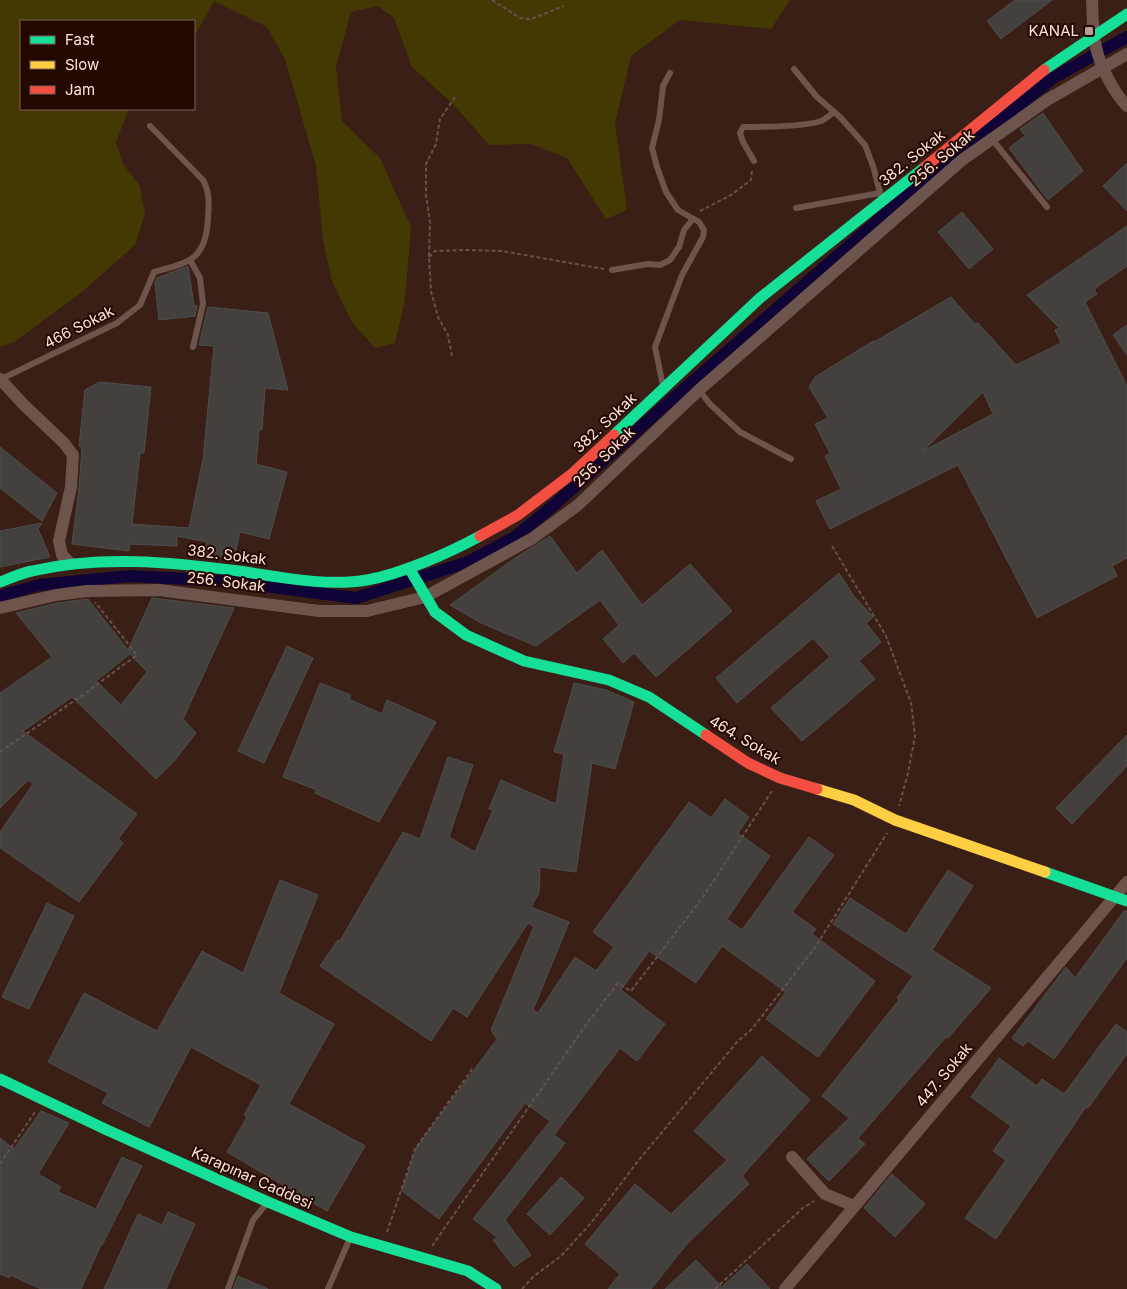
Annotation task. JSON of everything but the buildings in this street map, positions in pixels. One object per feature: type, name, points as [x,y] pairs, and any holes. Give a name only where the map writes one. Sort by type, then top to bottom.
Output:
[{"type":"street","points":[[1092,0],[1095,41],[1102,64],[1112,85],[1127,106]]},
{"type":"street","name":"382. Sokak","points":[[0,582],[31,571],[71,564],[108,561],[188,564],[316,582],[367,580],[410,569],[464,545],[518,515],[573,473],[760,298],[882,197],[1043,70],[1095,41],[1127,14]]},
{"type":"street","name":"256. Sokak","points":[[0,608],[56,595],[87,591],[159,590],[319,611],[367,611],[423,593],[533,538],[578,504],[699,390],[962,160],[1102,64],[1127,54]]},
{"type":"street","points":[[1,379],[24,406],[64,442],[73,455],[71,487],[59,541],[62,555],[71,564]]},
{"type":"street","name":"464. Sokak","points":[[410,569],[435,612],[466,635],[524,661],[609,680],[649,697],[748,763],[780,778],[854,800],[895,820],[1121,899]]},
{"type":"street","name":"447. Sokak","points":[[785,1289],[854,1206],[1121,899],[1127,882]]},
{"type":"street","name":"Karapınar Caddesi","points":[[0,1079],[268,1202],[350,1237],[468,1271],[496,1289]]},
{"type":"street","points":[[792,1157],[825,1194],[854,1206]]},
{"type":"lane","points":[[794,69],[818,97],[865,145],[874,166],[882,197],[796,208]]},
{"type":"lane","points":[[664,388],[655,347],[682,275],[703,237],[704,230],[699,222],[692,220],[678,210],[666,192],[652,148],[663,86],[670,73]]},
{"type":"lane","points":[[754,161],[742,142],[740,132],[743,127],[785,126],[813,122],[822,120],[834,112]]},
{"type":"lane","points":[[150,126],[203,180],[208,189],[206,240],[200,253],[190,260],[200,278],[202,304],[193,347]]},
{"type":"lane","points":[[992,138],[1047,207]]},
{"type":"lane","points":[[612,270],[648,264],[660,265],[670,260],[679,247],[684,230],[692,220]]},
{"type":"lane","name":"466 Sokak","points":[[1,379],[117,323],[140,305],[154,272],[190,260]]},
{"type":"lane","points":[[699,390],[710,404],[740,432],[791,459]]},
{"type":"lane","points":[[228,1289],[254,1220],[268,1202]]},
{"type":"lane","points":[[328,1289],[350,1237]]},
{"type":"path","points":[[492,0],[520,18],[531,19],[564,6]]},
{"type":"path","points":[[452,356],[448,335],[438,318],[431,291],[428,257],[430,222],[426,196],[426,164],[436,144],[440,119],[455,97]]},
{"type":"path","points":[[692,220],[700,210],[731,195],[751,180],[754,161]]},
{"type":"path","points":[[428,257],[435,251],[502,252],[612,270]]},
{"type":"path","points":[[522,1289],[533,1277],[561,1256],[591,1223],[638,1161],[737,1042],[752,1028],[816,946],[895,820],[908,773],[915,736],[912,703],[886,636],[832,546]]},
{"type":"path","points":[[0,752],[137,655],[87,591]]},
{"type":"path","points":[[424,1258],[588,1022],[618,983],[630,991],[702,897],[780,778]]},
{"type":"path","points":[[382,1246],[415,1149],[474,1068]]},
{"type":"path","points":[[0,1164],[43,1100]]},
{"type":"path","points":[[715,1289],[803,1208],[825,1194]]},
{"type":"shaded area","points":[[0,0],[790,0],[771,29],[680,20],[631,56],[615,123],[627,210],[606,219],[567,158],[531,144],[489,145],[454,105],[412,67],[394,18],[378,6],[351,12],[336,66],[342,121],[380,158],[411,227],[405,300],[395,343],[375,348],[352,322],[332,281],[323,239],[316,166],[285,59],[267,27],[214,1],[195,34],[195,20],[20,20],[20,110],[129,110],[116,142],[123,164],[140,186],[145,214],[135,245],[82,292],[14,342],[0,347]]},
{"type":"waterway","points":[[0,596],[39,585],[130,576],[225,581],[356,598],[468,562],[515,537],[554,505],[669,402],[906,196],[1053,78],[1127,37]]},
{"type":"traffic: fast","points":[[1044,70],[1127,14]]},
{"type":"traffic: fast","points":[[614,435],[760,298],[925,167]]},
{"type":"traffic: fast","points":[[0,582],[20,574],[58,566],[109,562],[188,565],[320,582],[352,582],[380,577],[410,568],[440,556],[480,536]]},
{"type":"traffic: fast","points":[[409,568],[435,612],[466,635],[524,661],[609,680],[649,697],[706,735]]},
{"type":"traffic: fast","points":[[1045,872],[1127,901]]},
{"type":"traffic: fast","points":[[0,1079],[107,1130],[268,1202],[351,1237],[468,1271],[496,1289]]},
{"type":"traffic: slow","points":[[817,789],[854,800],[895,820],[1045,872]]},
{"type":"traffic: jam","points":[[925,167],[1044,70]]},
{"type":"traffic: jam","points":[[480,536],[518,515],[573,473],[614,435]]},
{"type":"traffic: jam","points":[[706,735],[748,763],[780,778],[817,789]]},
{"type":"place","name":"KANAL","points":[[1089,31]]}]
